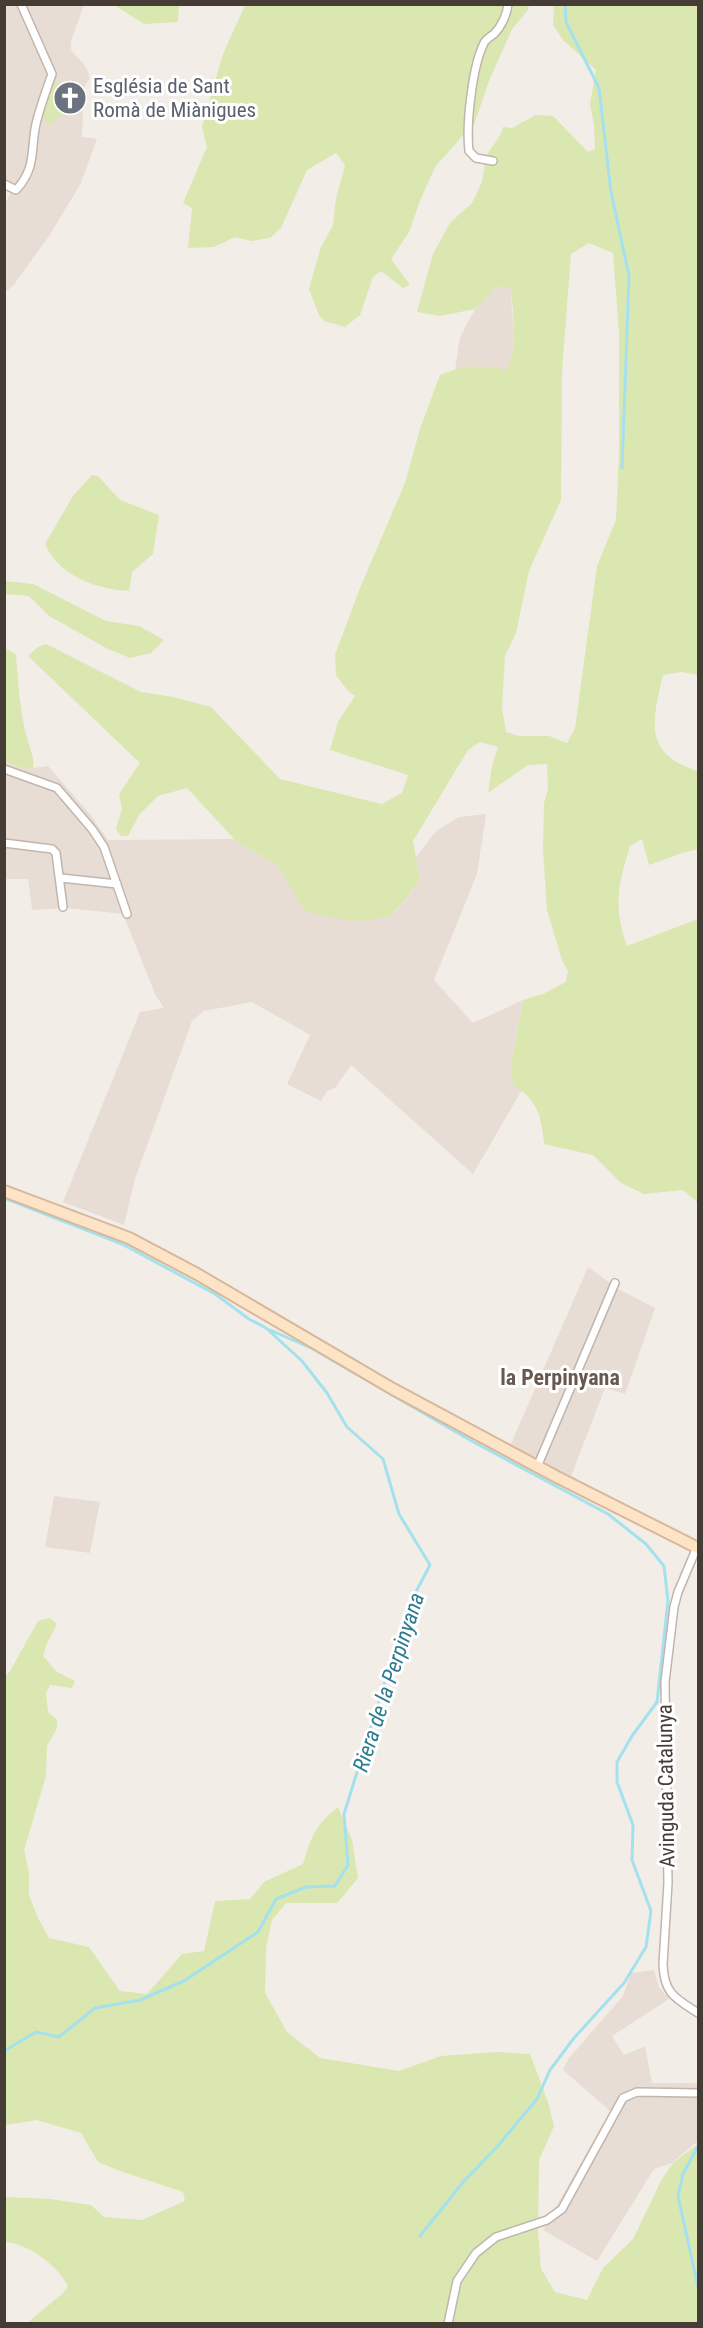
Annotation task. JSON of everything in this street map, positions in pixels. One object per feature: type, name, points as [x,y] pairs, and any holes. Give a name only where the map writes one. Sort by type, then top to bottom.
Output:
[{"type":"street","points":[[4,184],[16,190],[25,181],[32,164],[35,126],[52,74],[21,4]]},
{"type":"street","points":[[493,161],[476,158],[469,151],[469,116],[477,64],[484,41],[495,33],[507,13],[508,4]]},
{"type":"street","points":[[4,769],[57,788],[104,847],[127,914]]},
{"type":"street","points":[[4,843],[52,849],[56,853],[61,878],[63,908]]},
{"type":"street","points":[[61,878],[117,884]]},
{"type":"street","points":[[4,1191],[129,1238],[197,1274],[373,1378],[537,1467],[698,1548]]},
{"type":"street","points":[[537,1467],[615,1283]]},
{"type":"street","name":"Avinguda Catalunya","points":[[698,1548],[678,1592],[674,1607],[665,1682],[668,1883],[663,1977],[669,1991],[699,2013]]},
{"type":"street","points":[[448,2324],[457,2281],[476,2253],[496,2237],[547,2220],[562,2209],[623,2098],[637,2092],[699,2093]]},
{"type":"shaded area","points":[[5,5],[84,5],[71,41],[71,50],[86,67],[90,78],[84,88],[82,137],[97,139],[80,185],[49,236],[13,286],[5,292],[4,207],[10,193],[4,190]]},
{"type":"shaded area","points":[[510,287],[514,332],[512,358],[506,372],[488,366],[455,370],[460,337],[475,309],[495,288]]},
{"type":"shaded area","points":[[4,762],[26,769],[48,766],[89,813],[108,840],[234,839],[276,864],[304,910],[389,917],[407,899],[420,879],[416,857],[436,831],[459,817],[486,814],[477,874],[434,980],[473,1023],[523,1000],[511,1064],[513,1085],[522,1090],[473,1174],[351,1065],[335,1088],[327,1091],[321,1101],[287,1084],[310,1035],[252,1002],[204,1011],[192,1021],[135,1179],[124,1225],[63,1202],[140,1012],[164,1008],[155,994],[123,914],[67,908],[32,910],[28,879],[5,879]]},
{"type":"shaded area","points":[[588,1267],[618,1289],[655,1308],[625,1394],[605,1388],[570,1479],[510,1446]]},
{"type":"shaded area","points":[[54,1496],[100,1502],[90,1553],[45,1547]]},
{"type":"shaded area","points":[[654,1970],[659,1987],[669,1999],[612,2036],[624,2055],[645,2046],[652,2083],[698,2083],[698,2141],[672,2163],[654,2169],[597,2261],[543,2230],[610,2111],[563,2070],[569,2058],[623,1996],[631,1973]]},
{"type":"green space","points":[[114,5],[179,5],[178,22],[144,24]]},
{"type":"green space","points":[[245,5],[529,5],[528,10],[512,29],[489,81],[475,122],[435,167],[409,232],[391,259],[410,285],[403,288],[381,271],[373,277],[360,315],[345,327],[324,321],[319,315],[309,289],[321,247],[333,225],[336,199],[345,165],[336,153],[307,170],[281,228],[270,238],[251,241],[235,237],[214,247],[188,248],[192,208],[183,203],[207,147],[202,127],[223,54]]},
{"type":"green space","points":[[554,5],[698,5],[698,675],[682,672],[663,675],[655,722],[660,746],[680,764],[698,771],[698,849],[649,865],[642,839],[630,846],[622,872],[619,907],[627,946],[698,919],[698,1203],[683,1190],[644,1194],[621,1183],[593,1155],[544,1144],[537,1110],[528,1096],[513,1085],[511,1064],[523,1000],[543,994],[566,982],[568,971],[562,960],[547,910],[543,850],[544,803],[548,789],[547,764],[528,765],[488,793],[492,766],[498,747],[480,742],[468,750],[413,841],[420,879],[407,898],[389,917],[355,921],[316,914],[304,910],[276,864],[238,843],[187,788],[158,796],[139,815],[128,836],[121,836],[116,829],[122,809],[119,794],[140,763],[28,656],[38,647],[46,644],[141,692],[174,697],[211,707],[280,779],[382,804],[402,793],[408,775],[330,750],[338,722],[355,696],[348,691],[336,675],[335,655],[360,588],[405,483],[420,429],[440,375],[457,369],[473,367],[488,367],[506,371],[510,361],[514,341],[514,319],[510,287],[495,288],[475,309],[440,316],[417,312],[433,254],[450,223],[472,203],[482,182],[486,156],[501,134],[503,127],[512,128],[536,115],[553,116],[588,152],[595,149],[590,104],[596,70],[563,40],[553,25]],"holes":[[[589,243],[613,253],[619,332],[619,454],[616,520],[597,566],[575,728],[567,743],[549,736],[519,736],[506,732],[502,707],[505,656],[516,633],[529,571],[561,500],[562,371],[571,254]]]},
{"type":"green space","points":[[51,82],[67,87],[61,106],[80,112],[58,116],[50,126],[41,113]]},
{"type":"green space","points":[[92,475],[98,476],[120,500],[159,515],[153,554],[132,572],[129,591],[116,590],[80,579],[59,565],[45,544],[73,496]]},
{"type":"green space","points":[[5,581],[33,584],[106,621],[139,626],[164,640],[151,653],[130,658],[108,649],[49,616],[29,596],[5,594]]},
{"type":"green space","points":[[4,647],[16,655],[22,715],[33,768],[26,769],[5,762]]},
{"type":"green space","points":[[50,1618],[57,1624],[43,1656],[57,1672],[75,1681],[72,1688],[50,1685],[46,1693],[48,1712],[57,1720],[57,1728],[47,1746],[46,1776],[24,1850],[29,1873],[29,1895],[49,1938],[89,1947],[120,1991],[147,1994],[182,1954],[204,1951],[215,1901],[250,1899],[264,1882],[303,1864],[315,1832],[338,1807],[352,1840],[358,1878],[337,1903],[286,1903],[272,1920],[266,1948],[265,1993],[287,2032],[320,2058],[399,2071],[441,2056],[497,2052],[530,2054],[548,2102],[554,2126],[539,2160],[538,2232],[541,2269],[555,2292],[587,2300],[603,2268],[633,2239],[662,2179],[673,2163],[698,2144],[698,2323],[27,2323],[63,2293],[68,2286],[50,2263],[33,2251],[5,2242],[5,2197],[50,2199],[91,2205],[104,2217],[142,2220],[185,2201],[183,2192],[98,2162],[81,2133],[37,2120],[5,2125],[5,1677],[38,1621]]},
{"type":"waterway","points":[[565,4],[566,22],[599,88],[611,192],[629,276],[622,468]]},
{"type":"waterway","name":"Riera de la Perpinyana","points":[[4,1198],[122,1244],[215,1294],[249,1319],[266,1328],[302,1361],[327,1393],[347,1427],[383,1459],[399,1514],[430,1565],[409,1605],[344,1814],[348,1865],[335,1886],[306,1887],[276,1899],[258,1932],[184,1981],[140,2000],[95,2008],[59,2037],[36,2032],[4,2051]]},
{"type":"waterway","points":[[270,1330],[313,1349],[468,1439],[608,1514],[646,1544],[664,1566],[668,1601],[657,1702],[632,1736],[617,1762],[617,1782],[633,1825],[632,1860],[651,1911],[646,1947],[624,1983],[574,2038],[550,2070],[537,2099],[497,2147],[464,2181],[420,2236]]},
{"type":"waterway","points":[[698,2146],[683,2174],[678,2196],[698,2287]]},
{"type":"place","name":"Església de Sant Romà de Miànigues","points":[[70,98]]},
{"type":"district","name":"la Perpinyana","points":[[560,1377]]}]
